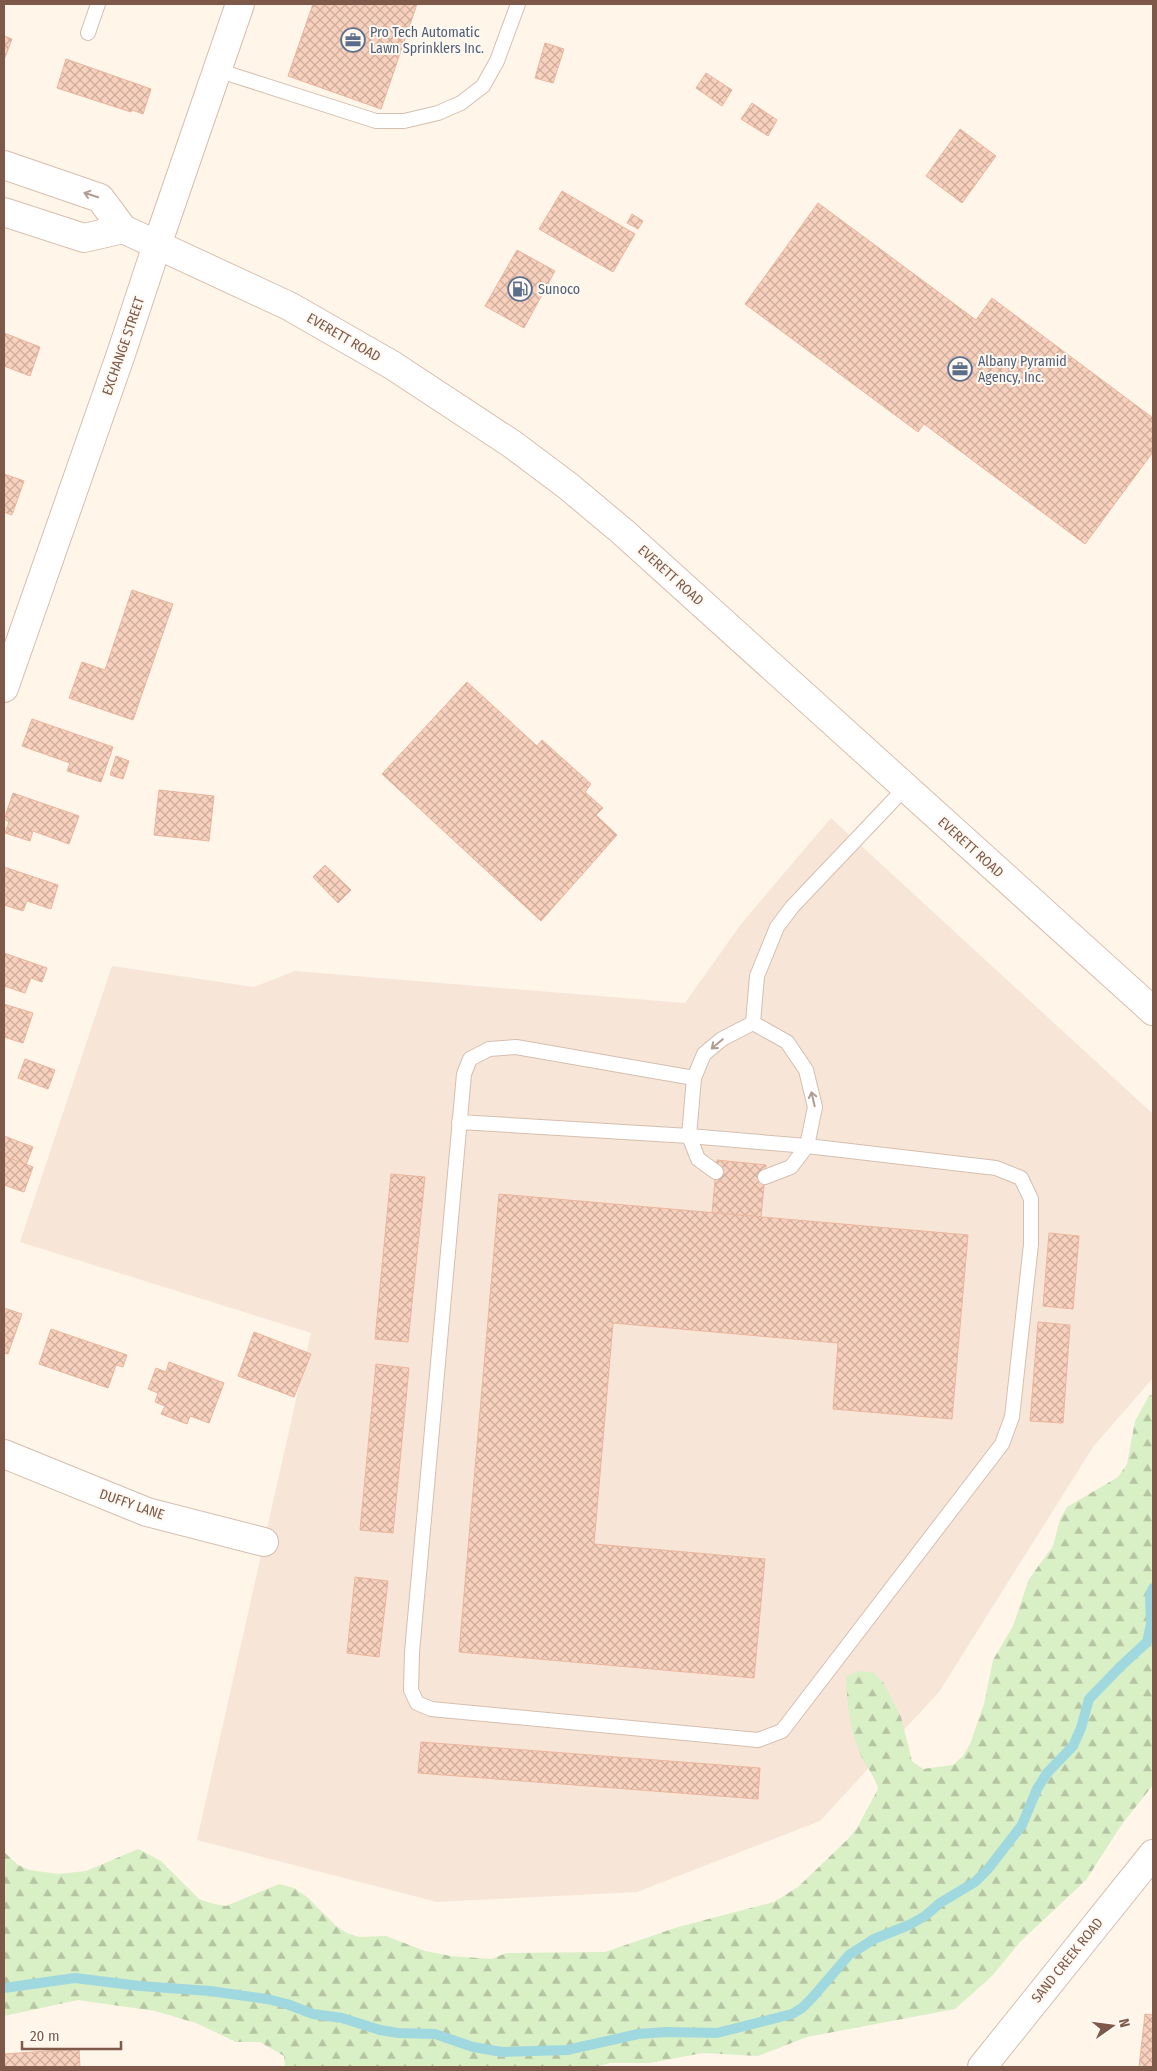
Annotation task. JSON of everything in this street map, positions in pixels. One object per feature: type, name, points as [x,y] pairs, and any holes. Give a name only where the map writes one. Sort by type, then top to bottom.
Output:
[{"type":"street","name":"EXCHANGE STREET","points":[[4,688],[121,354],[240,4]]},
{"type":"street","name":"EVERETT ROAD","points":[[4,165],[100,198],[123,229],[280,302],[346,337],[432,390],[512,444],[568,486],[623,532],[1153,1011]]},
{"type":"street","points":[[4,212],[84,238],[123,229]]},
{"type":"street","name":"DUFFY LANE","points":[[4,1454],[147,1512],[264,1542]]},
{"type":"street","name":"SAND CREEK ROAD","points":[[982,2067],[1153,1854]]},
{"type":"lane","points":[[88,33],[98,4]]},
{"type":"lane","points":[[217,70],[376,121],[404,121],[438,113],[461,102],[483,86],[497,61],[518,4]]},
{"type":"lane","points":[[753,1023],[757,976],[777,927],[792,907],[905,788]]},
{"type":"lane","points":[[716,1172],[698,1159],[689,1136],[694,1078],[704,1054],[722,1039],[753,1023]]},
{"type":"lane","points":[[753,1023],[786,1042],[806,1070],[814,1107],[807,1146],[790,1167],[765,1177]]},
{"type":"lane","points":[[460,1122],[689,1136],[807,1146],[996,1168],[1021,1178],[1031,1199],[1031,1244],[1012,1417],[1002,1444],[782,1731],[758,1740],[431,1709],[417,1703],[411,1690],[412,1652],[464,1074],[470,1059],[488,1049],[516,1048],[694,1078]]},
{"type":"shaded area","points":[[831,818],[1153,1114],[1153,1378],[1093,1447],[939,1692],[820,1821],[637,1892],[437,1902],[197,1840],[311,1333],[20,1242],[112,966],[254,987],[295,971],[685,1003],[741,924]]},
{"type":"green space","points":[[1153,1394],[1153,1785],[1122,1824],[1086,1880],[1020,1942],[992,1976],[955,2009],[807,2037],[758,2056],[703,2053],[650,2063],[610,2063],[596,2067],[285,2067],[284,2056],[260,2042],[236,2042],[196,2023],[155,2011],[78,2000],[4,2016],[4,1852],[18,1865],[30,1870],[58,1874],[86,1871],[138,1849],[161,1861],[199,1899],[214,1904],[226,1906],[279,1884],[294,1888],[307,1897],[336,1926],[347,1933],[359,1937],[386,1936],[425,1951],[451,1956],[492,1959],[506,1953],[605,1952],[678,1927],[774,1902],[798,1887],[848,1839],[857,1828],[878,1789],[861,1756],[853,1732],[848,1705],[846,1676],[860,1671],[874,1673],[883,1682],[901,1717],[912,1761],[923,1769],[953,1765],[963,1756],[970,1744],[984,1704],[993,1660],[1013,1626],[1029,1579],[1053,1546],[1060,1519],[1067,1507],[1118,1477],[1127,1464],[1135,1421],[1149,1396]]},
{"type":"building","name":"Pro Tech Automatic Lawn Sprinklers Inc.","points":[[313,4],[417,4],[381,109],[288,76]]},
{"type":"building","points":[[4,36],[12,39],[4,60]]},
{"type":"building","points":[[545,43],[564,49],[553,83],[535,78]]},
{"type":"building","points":[[66,59],[151,89],[143,114],[132,110],[131,112],[57,88]]},
{"type":"building","points":[[706,73],[732,90],[722,106],[696,88]]},
{"type":"building","points":[[752,103],[777,120],[768,136],[741,119]]},
{"type":"building","points":[[960,129],[996,156],[962,203],[926,176]]},
{"type":"building","points":[[562,191],[635,234],[613,272],[539,229]]},
{"type":"building","name":"Albany Pyramid Agency, Inc.","points":[[818,203],[976,320],[992,298],[1153,418],[1153,452],[1085,544],[924,424],[918,432],[745,304]]},
{"type":"building","points":[[632,214],[643,221],[638,229],[627,223]]},
{"type":"building","name":"Sunoco","points":[[517,250],[555,271],[524,328],[485,306]]},
{"type":"building","points":[[4,333],[40,347],[30,376],[4,366]]},
{"type":"building","points":[[4,474],[24,481],[12,515],[4,512]]},
{"type":"building","points":[[132,590],[173,604],[133,720],[69,698],[82,662],[105,670]]},
{"type":"building","points":[[467,682],[537,746],[542,740],[591,784],[585,792],[603,808],[596,815],[617,835],[541,921],[382,774]]},
{"type":"building","points":[[32,719],[113,747],[101,782],[67,771],[70,763],[22,746]]},
{"type":"building","points":[[116,756],[129,761],[123,779],[110,775]]},
{"type":"building","points":[[159,790],[214,796],[209,841],[154,835]]},
{"type":"building","points":[[13,793],[79,816],[69,844],[33,831],[30,841],[5,833],[9,822],[4,819]]},
{"type":"building","points":[[325,865],[351,890],[338,903],[313,877]]},
{"type":"building","points":[[4,867],[58,885],[51,909],[27,901],[23,911],[4,905]]},
{"type":"building","points":[[4,953],[47,968],[42,982],[31,978],[25,993],[4,986]]},
{"type":"building","points":[[4,1004],[33,1013],[23,1043],[4,1037]]},
{"type":"building","points":[[25,1059],[55,1070],[48,1089],[18,1078]]},
{"type":"building","points":[[4,1136],[33,1147],[26,1165],[4,1156]]},
{"type":"building","points":[[4,1156],[33,1167],[24,1192],[4,1185]]},
{"type":"building","points":[[717,1160],[766,1165],[761,1217],[712,1213]]},
{"type":"building","points":[[391,1174],[425,1177],[408,1342],[375,1339]]},
{"type":"building","points":[[499,1194],[968,1235],[952,1419],[833,1409],[838,1343],[613,1323],[594,1544],[765,1559],[754,1678],[459,1652]]},
{"type":"building","points":[[1049,1233],[1079,1236],[1073,1309],[1043,1306]]},
{"type":"building","points":[[4,1308],[22,1314],[8,1354],[4,1353]]},
{"type":"building","points":[[1038,1322],[1070,1325],[1063,1423],[1030,1421]]},
{"type":"building","points":[[51,1329],[127,1355],[123,1367],[116,1365],[108,1388],[39,1364]]},
{"type":"building","points":[[254,1332],[311,1354],[294,1397],[238,1376]]},
{"type":"building","points":[[169,1362],[224,1383],[209,1423],[190,1416],[187,1424],[161,1414],[165,1406],[155,1402],[158,1393],[148,1389],[156,1368],[166,1372]]},
{"type":"building","points":[[376,1364],[409,1368],[393,1533],[360,1530]]},
{"type":"building","points":[[355,1577],[388,1581],[379,1657],[347,1653]]},
{"type":"building","points":[[421,1742],[760,1768],[758,1799],[418,1773]]},
{"type":"building","points":[[1145,2014],[1153,2015],[1153,2067],[1139,2067]]},
{"type":"building","points":[[79,2049],[80,2067],[4,2067],[4,2054]]},
{"type":"waterway","points":[[4,1988],[75,1978],[140,1986],[210,1991],[267,1999],[313,2014],[342,2018],[380,2030],[398,2033],[435,2034],[473,2047],[502,2052],[567,2050],[638,2034],[666,2032],[717,2033],[792,2014],[802,2008],[812,1998],[849,1955],[874,1939],[909,1925],[925,1916],[940,1903],[975,1882],[988,1869],[1022,1825],[1037,1789],[1047,1773],[1073,1746],[1081,1728],[1089,1699],[1147,1642],[1151,1624],[1150,1596],[1153,1588]]},
{"type":"place","name":"Pro Tech Automatic Lawn Sprinklers Inc.","points":[[353,40]]},
{"type":"place","name":"Sunoco","points":[[520,289]]},
{"type":"place","name":"Albany Pyramid Agency, Inc.","points":[[960,369]]}]
